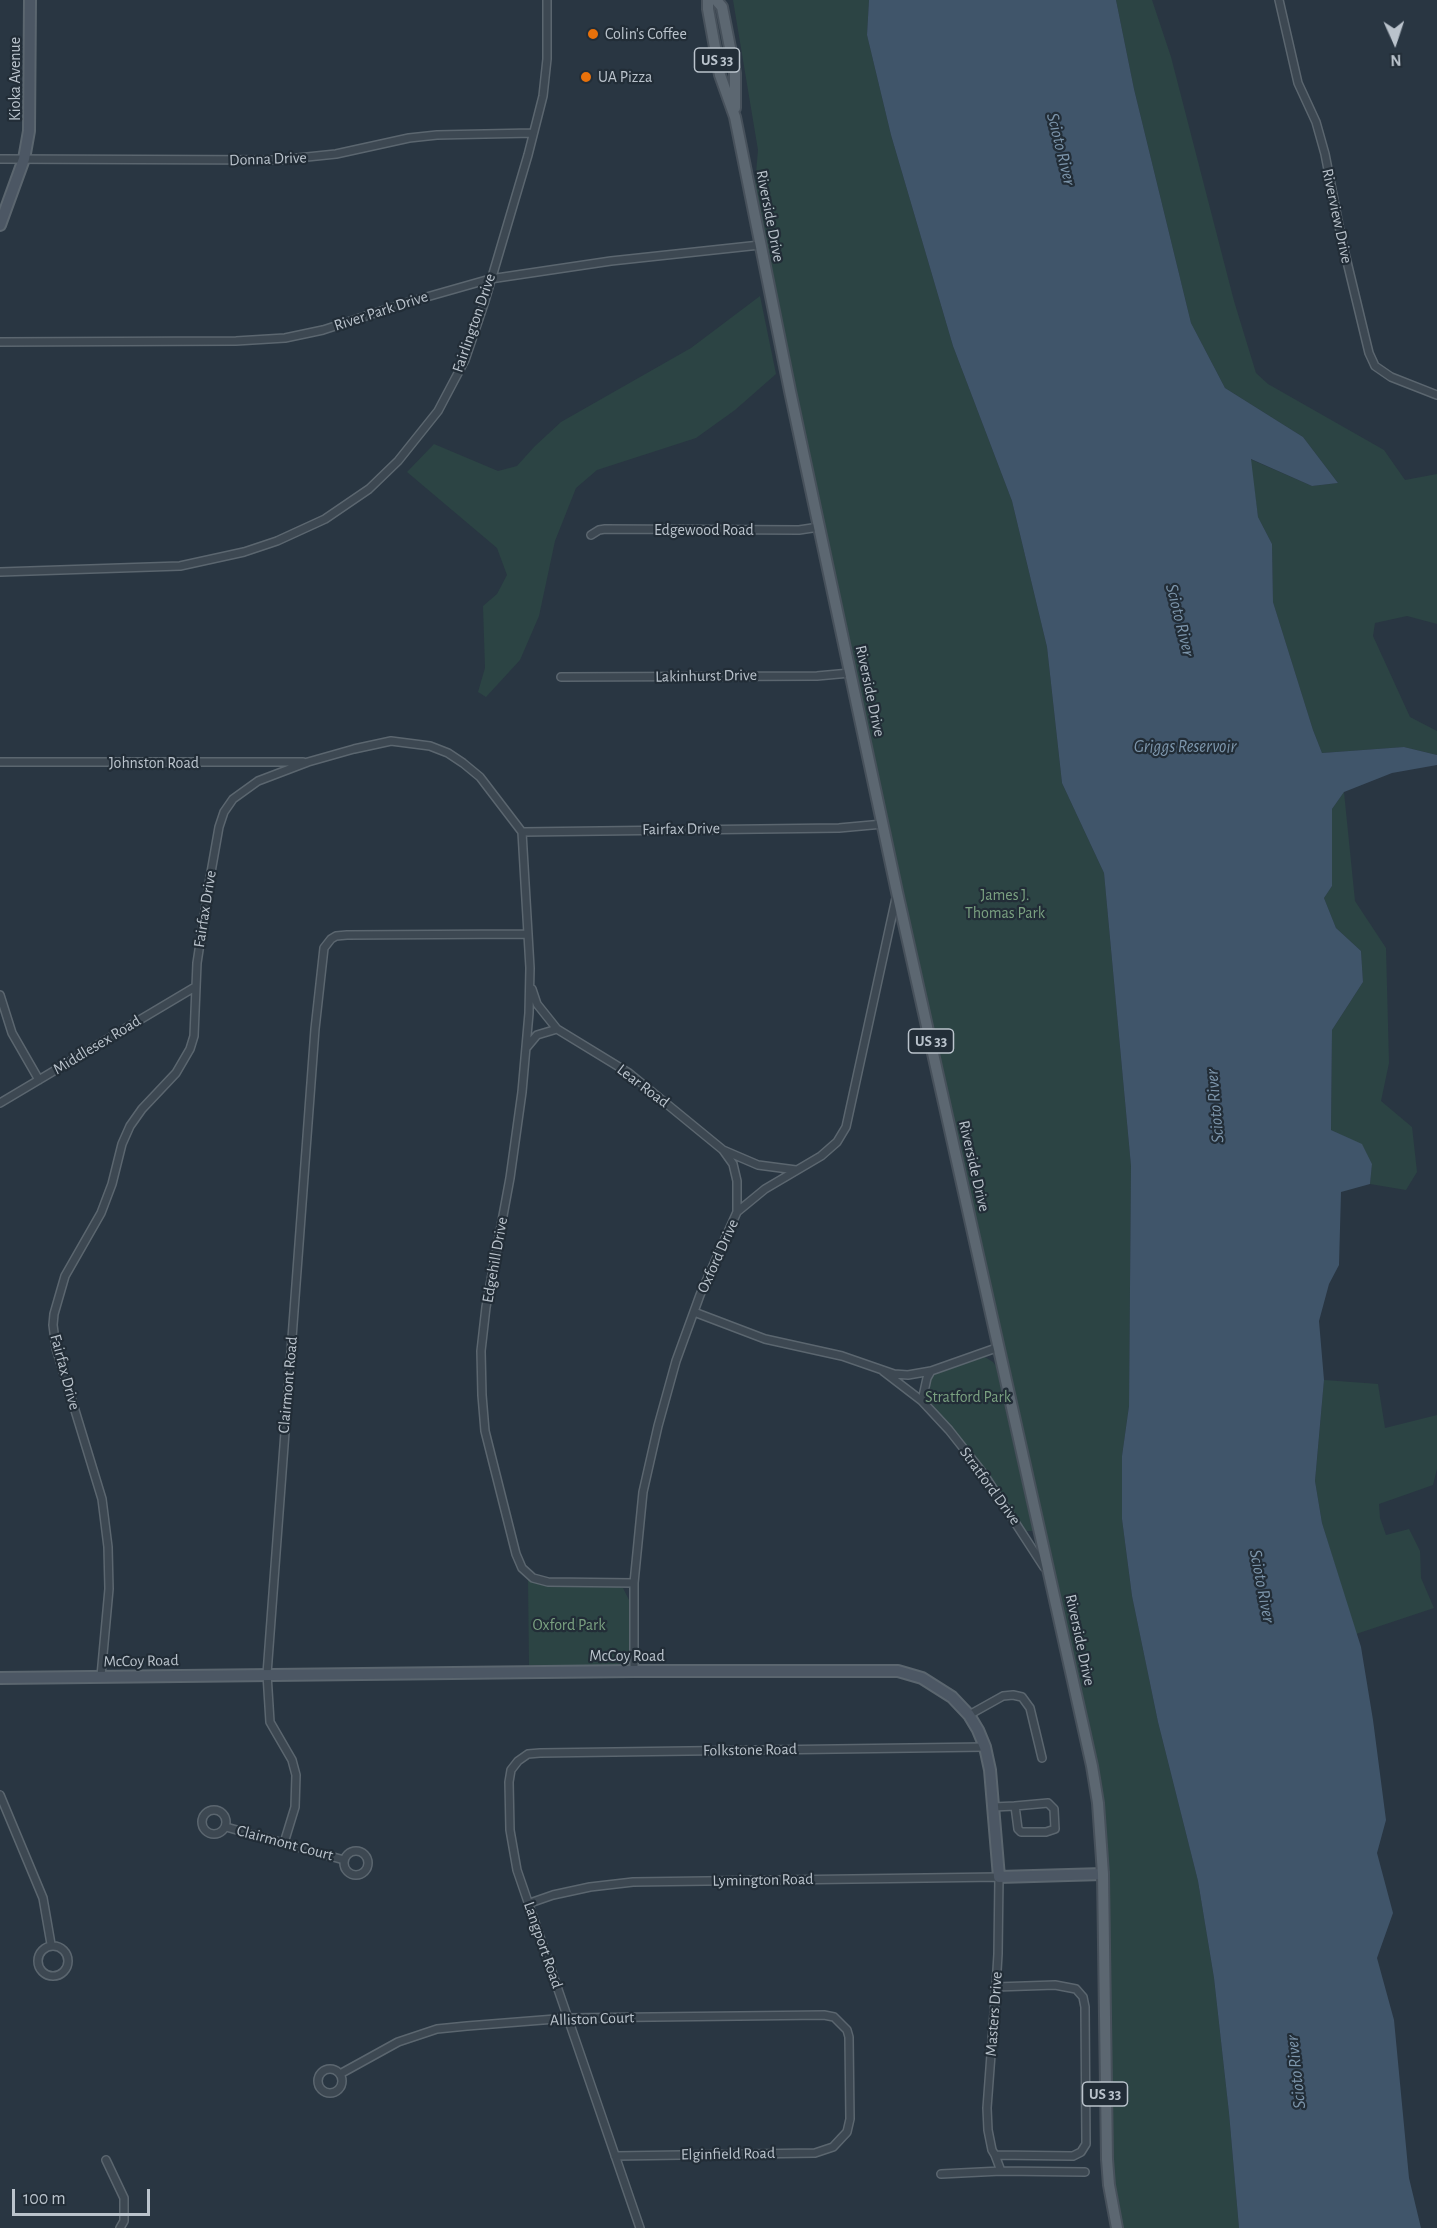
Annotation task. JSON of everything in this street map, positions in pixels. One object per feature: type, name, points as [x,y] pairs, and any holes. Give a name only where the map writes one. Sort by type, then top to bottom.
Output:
[{"type":"main road","name":"Kioka Avenue","points":[[0,225],[24,159],[29,131],[30,0]]},
{"type":"main road","name":"Riverside Drive","points":[[708,0],[720,75],[735,117],[897,892],[1092,1766],[1098,1803],[1103,1874],[1105,2128],[1109,2186],[1117,2228]]},
{"type":"main road","name":"Riverside Drive","points":[[716,0],[722,8],[735,73],[735,117]]},
{"type":"main road","name":"McCoy Road","points":[[0,1678],[634,1671],[898,1671],[931,1683],[952,1697],[969,1715],[985,1747],[999,1877]]},
{"type":"main road","points":[[999,1877],[1103,1874]]},
{"type":"street","name":"Fairlington Drive","points":[[0,572],[180,566],[219,559],[266,545],[325,519],[369,489],[398,461],[438,411],[465,360],[543,96],[547,59],[547,0]]},
{"type":"street","name":"Riverview Drive","points":[[1279,0],[1298,83],[1316,122],[1325,154],[1342,241],[1369,353],[1375,366],[1390,377],[1437,395]]},
{"type":"street","name":"Donna Drive","points":[[0,159],[287,159],[336,154],[409,138],[437,135],[533,133]]},
{"type":"street","name":"River Park Drive","points":[[0,342],[236,341],[285,338],[324,330],[490,279],[603,262],[760,245]]},
{"type":"street","name":"Edgewood Road","points":[[591,535],[605,529],[799,530],[819,527]]},
{"type":"street","name":"Lakinhurst Drive","points":[[561,677],[817,676],[850,673]]},
{"type":"street","name":"Fairfax Drive","points":[[101,1676],[109,1589],[108,1547],[102,1498],[56,1348],[54,1314],[64,1275],[101,1213],[112,1184],[122,1144],[130,1126],[142,1108],[176,1073],[190,1049],[194,1036],[195,987],[219,828],[233,800],[252,784],[308,762],[354,748],[391,741],[430,746],[448,753],[480,777],[522,832],[839,828],[883,824]]},
{"type":"street","name":"Johnston Road","points":[[0,762],[308,762]]},
{"type":"street","name":"Edgehill Drive","points":[[522,832],[530,984],[526,1049],[510,1178],[486,1307],[481,1351],[480,1374],[485,1431],[516,1554],[522,1568],[534,1578],[548,1582],[634,1582]]},
{"type":"street","name":"Oxford Drive","points":[[634,1671],[634,1582],[643,1492],[673,1371],[694,1312],[737,1212],[765,1189],[821,1156],[837,1142],[846,1127],[897,892]]},
{"type":"street","name":"Clairmont Road","points":[[284,1843],[295,1807],[296,1775],[292,1760],[270,1722],[267,1674],[316,1019],[324,948],[336,936],[347,935],[528,934]]},
{"type":"street","name":"Lear Road","points":[[530,984],[537,1004],[557,1029],[629,1073],[723,1150],[733,1164],[737,1181],[737,1212]]},
{"type":"street","name":"Middlesex Road","points":[[0,1103],[195,987]]},
{"type":"street","points":[[0,995],[12,1033],[39,1080]]},
{"type":"street","points":[[526,1049],[537,1035],[557,1029]]},
{"type":"street","name":"Lear Road","points":[[723,1150],[758,1165],[798,1170]]},
{"type":"street","name":"Stratford Drive","points":[[694,1312],[765,1339],[842,1356],[884,1371],[908,1375],[931,1371],[999,1347]]},
{"type":"street","name":"Stratford Drive","points":[[884,1371],[922,1401],[949,1430],[983,1473],[1051,1576]]},
{"type":"street","points":[[922,1401],[927,1378],[931,1371]]},
{"type":"street","points":[[969,1715],[1003,1696],[1022,1697],[1030,1708],[1042,1758]]},
{"type":"street","name":"Folkstone Road","points":[[518,1761],[528,1754],[540,1753],[985,1747]]},
{"type":"street","name":"Langport Road","points":[[518,1761],[511,1770],[509,1782],[510,1830],[517,1870],[640,2228]]},
{"type":"street","points":[[0,1796],[43,1898],[51,1944]]},
{"type":"street","points":[[993,1808],[1015,1806],[1048,1803],[1052,1805],[1055,1829],[1046,1832],[1021,1832],[1018,1829],[1015,1806]]},
{"type":"street","name":"Clairmont Court","points":[[226,1827],[344,1860]]},
{"type":"street","name":"Lymington Road","points":[[530,1904],[562,1893],[633,1882],[999,1877]]},
{"type":"street","name":"Masters Drive","points":[[999,1877],[996,1987],[987,2108],[988,2130],[993,2152],[1001,2171]]},
{"type":"street","points":[[51,1944],[63,1949],[66,1958],[63,1973],[52,1978],[44,1975],[39,1967],[41,1952],[51,1944]]},
{"type":"street","points":[[993,2152],[1073,2156],[1081,2152],[1086,2144],[1083,1997],[1076,1989],[1055,1985],[996,1987]]},
{"type":"street","name":"Alliston Court","points":[[340,2074],[398,2042],[437,2029],[568,2018],[824,2015],[838,2020],[848,2032],[850,2119],[847,2132],[838,2143]]},
{"type":"street","name":"Elginfield Road","points":[[615,2156],[814,2153],[827,2150],[838,2143]]},
{"type":"street","points":[[106,2160],[124,2198],[124,2221],[120,2228]]},
{"type":"street","points":[[941,2174],[1001,2171],[1085,2172]]},
{"type":"green space","name":"James J. Thomas Park","points":[[733,0],[869,0],[867,35],[891,135],[953,346],[1012,501],[1047,647],[1062,783],[1104,873],[1131,1166],[1129,1406],[1122,1456],[1122,1519],[1132,1596],[1158,1722],[1198,1881],[1214,1978],[1239,2228],[1117,2228],[1110,2192],[1098,1803],[753,208],[758,150]]},
{"type":"green space","points":[[1116,0],[1152,0],[1171,57],[1234,301],[1256,373],[1268,384],[1384,450],[1405,480],[1437,474],[1437,624],[1407,616],[1375,623],[1373,636],[1410,717],[1437,731],[1437,755],[1404,747],[1322,753],[1273,602],[1272,544],[1258,517],[1250,459],[1312,486],[1338,483],[1303,437],[1225,388],[1191,323],[1134,89]]},
{"type":"green space","points":[[760,296],[776,374],[735,410],[696,438],[597,470],[576,488],[555,541],[539,616],[520,660],[486,697],[478,692],[485,668],[483,606],[497,594],[507,575],[497,548],[407,472],[434,444],[498,471],[517,466],[561,422],[691,348]]},
{"type":"green space","points":[[1344,792],[1355,901],[1386,948],[1389,1063],[1381,1101],[1412,1127],[1417,1172],[1406,1190],[1370,1184],[1372,1164],[1362,1145],[1331,1130],[1332,1030],[1363,982],[1361,951],[1336,928],[1324,898],[1332,886],[1332,809]]},
{"type":"green space","name":"Stratford Park","points":[[985,1357],[996,1366],[1033,1531],[1026,1531],[1021,1525],[985,1469],[927,1401],[930,1380],[935,1374]]},
{"type":"green space","points":[[1324,1380],[1378,1384],[1385,1428],[1437,1415],[1437,1469],[1433,1485],[1379,1504],[1380,1518],[1386,1535],[1409,1529],[1420,1551],[1421,1578],[1434,1608],[1356,1634],[1322,1523],[1315,1481]]},
{"type":"green space","name":"Oxford Park","points":[[528,1579],[549,1586],[623,1588],[629,1600],[630,1647],[626,1660],[617,1665],[529,1665]]},
{"type":"water","name":"Griggs Reservoir","points":[[869,0],[1116,0],[1134,89],[1191,323],[1225,388],[1303,437],[1338,483],[1312,486],[1251,459],[1258,517],[1272,544],[1273,602],[1322,753],[1404,747],[1437,755],[1437,765],[1392,773],[1344,792],[1332,809],[1332,886],[1324,898],[1336,928],[1361,951],[1363,982],[1332,1030],[1331,1130],[1362,1144],[1372,1164],[1370,1184],[1341,1192],[1339,1265],[1329,1284],[1319,1321],[1324,1380],[1315,1481],[1322,1523],[1361,1647],[1373,1720],[1386,1820],[1377,1853],[1393,1913],[1377,1958],[1394,2020],[1409,2178],[1421,2228],[1239,2228],[1214,1978],[1198,1881],[1158,1722],[1132,1596],[1122,1519],[1122,1456],[1129,1406],[1131,1166],[1104,873],[1062,783],[1047,647],[1012,501],[953,346],[891,135],[867,35]]},
{"type":"place","name":"Colin's Coffee","points":[[593,34]]},
{"type":"place","name":"UA Pizza","points":[[586,77]]},
{"type":"water label","name":"Scioto River","points":[[1061,149]]},
{"type":"water label","name":"Scioto River","points":[[1180,620]]},
{"type":"water label","name":"Scioto River","points":[[1215,1106]]},
{"type":"water label","name":"Scioto River","points":[[1262,1586]]},
{"type":"water label","name":"Scioto River","points":[[1296,2072]]}]
